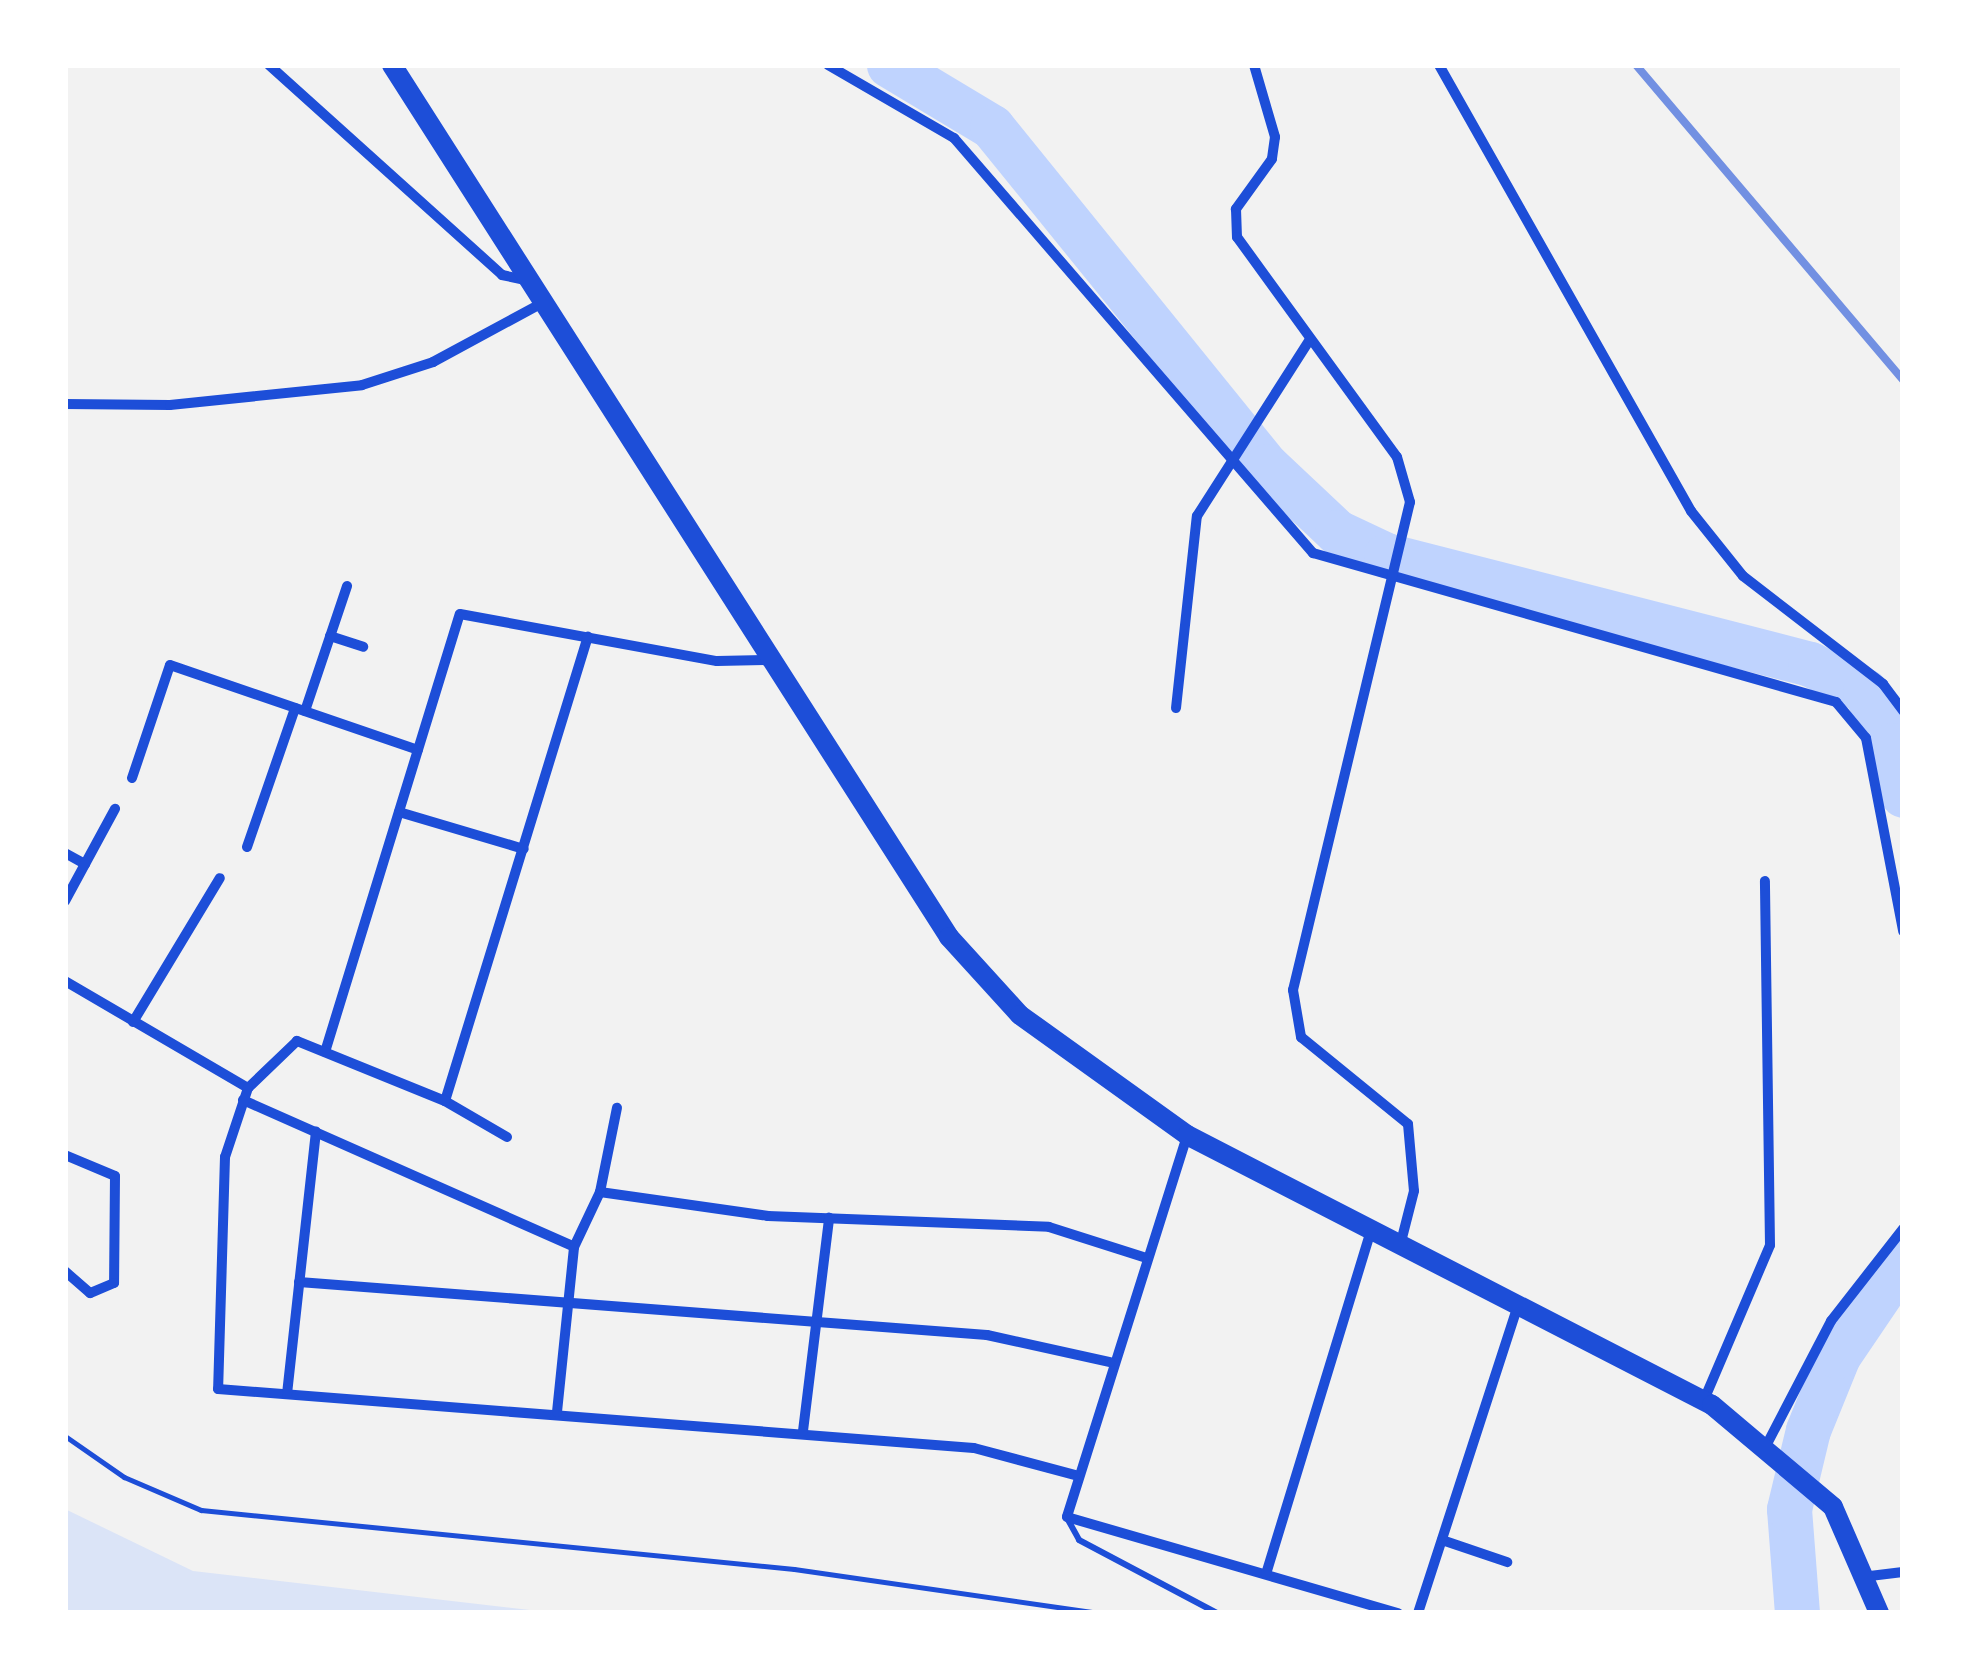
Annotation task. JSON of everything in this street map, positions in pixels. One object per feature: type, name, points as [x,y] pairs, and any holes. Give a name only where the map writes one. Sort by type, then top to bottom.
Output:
[{"type":"highway","points":[[392,65],[949,937],[1020,1015],[1187,1135],[1704,1400],[1775,1450],[1833,1506],[1870,1576],[1879,1613]]},
{"type":"street","points":[[269,65],[502,275],[531,281]]},
{"type":"street","points":[[828,65],[954,138],[1231,467],[1313,553],[1396,582],[1779,679],[1836,702],[1866,738],[1903,931]]},
{"type":"street","points":[[1254,65],[1275,137],[1272,159],[1236,209],[1236,238],[1397,457],[1410,502],[1403,553],[1293,990],[1301,1037],[1408,1124],[1414,1191],[1401,1242]]},
{"type":"street","points":[[1439,65],[1691,511],[1743,576],[1883,684],[1903,711]]},
{"type":"street","points":[[65,404],[170,405],[362,384],[433,362],[545,301]]},
{"type":"street","points":[[1176,708],[1197,516],[1310,342]]},
{"type":"street","points":[[246,847],[347,586]]},
{"type":"street","points":[[325,1052],[460,614],[717,661],[771,660]]},
{"type":"street","points":[[330,636],[363,647]]},
{"type":"street","points":[[445,1101],[588,638]]},
{"type":"street","points":[[132,778],[170,665],[418,750]]},
{"type":"street","points":[[65,901],[115,809]]},
{"type":"street","points":[[399,812],[524,850]]},
{"type":"street","points":[[65,853],[85,864]]},
{"type":"street","points":[[133,1022],[220,878]]},
{"type":"street","points":[[1704,1400],[1770,1245],[1765,882]]},
{"type":"street","points":[[65,981],[248,1088]]},
{"type":"street","points":[[507,1137],[445,1101],[297,1041],[248,1088],[225,1157],[218,1389],[803,1431],[974,1448],[1075,1474]]},
{"type":"street","points":[[243,1100],[574,1247]]},
{"type":"street","points":[[556,1412],[574,1247],[600,1192],[617,1108]]},
{"type":"street","points":[[286,1394],[316,1132]]},
{"type":"street","points":[[1187,1135],[1110,1362],[1075,1474],[1067,1517],[1398,1613]]},
{"type":"street","points":[[65,1155],[115,1176],[114,1283],[90,1293],[65,1271]]},
{"type":"street","points":[[600,1192],[830,1218],[1049,1227],[1143,1257]]},
{"type":"street","points":[[803,1431],[830,1218]]},
{"type":"street","points":[[1266,1574],[1372,1228]]},
{"type":"street","points":[[1775,1450],[1831,1320],[1903,1229]]},
{"type":"street","points":[[299,1282],[816,1326],[987,1335],[1110,1362]]},
{"type":"street","points":[[1418,1613],[1519,1302]]},
{"type":"street","points":[[1442,1540],[1507,1562]]},
{"type":"street","points":[[1870,1576],[1903,1572]]},
{"type":"lane","points":[[1067,1517],[1079,1540],[1217,1613]]},
{"type":"path","points":[[65,1436],[124,1477],[201,1510],[794,1569],[1099,1613]]},
{"type":"shaded area","points":[[65,1509],[193,1571],[556,1613],[65,1613]]},
{"type":"waterway","points":[[889,65],[992,127],[1267,466],[1337,532],[1386,555],[1810,664],[1865,691],[1892,745],[1903,795]]},
{"type":"waterway","points":[[1797,1613],[1789,1509],[1808,1430],[1838,1356],[1903,1260]]},
{"type":"railway","points":[[1636,65],[1903,380]]}]
